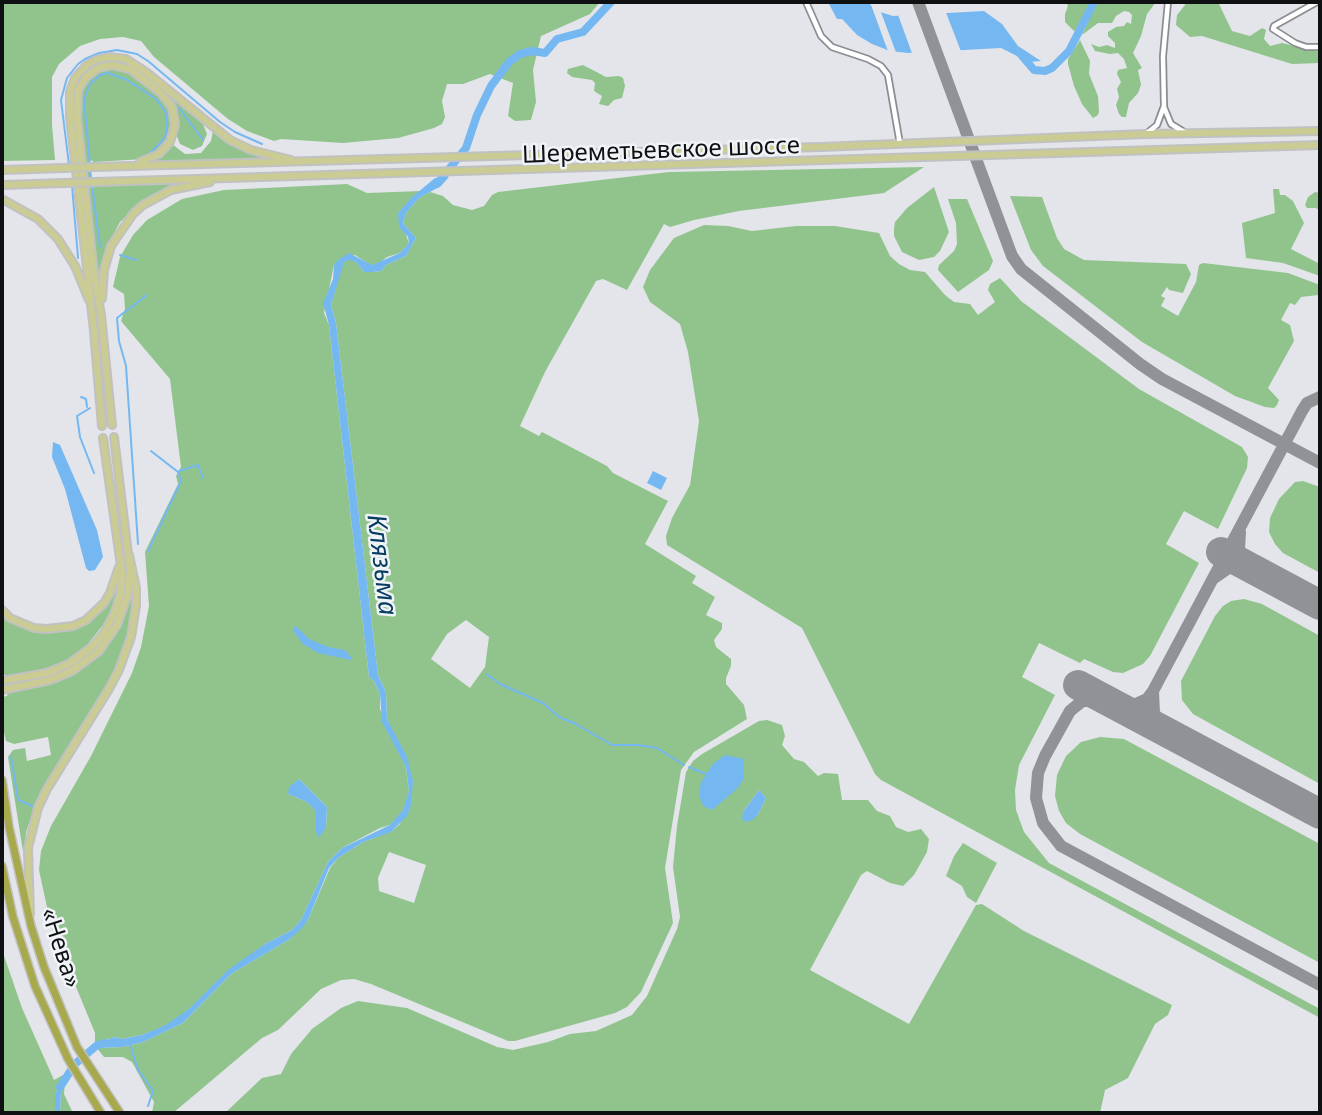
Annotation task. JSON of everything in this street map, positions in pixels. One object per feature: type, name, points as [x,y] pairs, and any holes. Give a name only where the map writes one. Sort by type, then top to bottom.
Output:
[{"type":"highway","name":"«Нева»","points":[[2,780],[9,827],[31,926],[54,995],[78,1046],[120,1113]]},
{"type":"highway","name":"«Нева»","points":[[2,866],[25,958],[51,1026],[101,1113]]},
{"type":"main road","points":[[102,426],[69,102],[69,92],[75,78],[87,65],[109,57],[125,59],[146,72],[230,140],[251,150],[303,162]]},
{"type":"main road","points":[[102,315],[94,275],[77,102],[78,90],[86,77],[105,66],[121,66],[141,77],[161,93],[175,113],[174,131],[164,150],[146,161],[121,166]]},
{"type":"main road","name":"Шереметьевское шоссе","points":[[2,170],[820,147],[1146,134],[1320,131]]},
{"type":"main road","name":"Шереметьевское шоссе","points":[[2,185],[1320,145]]},
{"type":"main road","points":[[112,425],[102,286],[107,257],[116,235],[143,205],[171,190],[235,178]]},
{"type":"main road","points":[[2,199],[38,219],[58,239],[75,266],[92,308]]},
{"type":"main road","points":[[5,689],[60,676],[82,665],[99,651],[117,625],[130,583],[114,437]]},
{"type":"main road","points":[[4,681],[58,669],[78,659],[104,633],[118,603],[121,592],[121,558],[103,438]]},
{"type":"main road","points":[[31,926],[28,867],[32,826],[47,789],[109,689],[126,654],[136,606],[135,573],[129,555]]},
{"type":"main road","points":[[2,610],[10,618],[34,628],[73,626],[86,620],[104,604],[114,584],[121,558]]},
{"type":"street","points":[[806,2],[821,36],[832,47],[868,59],[881,66],[888,75],[900,144]]},
{"type":"street","points":[[1146,134],[1157,125],[1164,106],[1164,42],[1168,2]]},
{"type":"street","points":[[1317,2],[1273,26],[1273,29],[1295,43],[1306,47],[1320,47]]},
{"type":"street","points":[[1164,106],[1171,124],[1188,133]]},
{"type":"street","points":[[820,147],[814,153],[816,158],[822,160]]},
{"type":"green space","points":[[2,2],[600,2],[590,14],[541,36],[533,70],[536,102],[531,120],[515,121],[508,116],[513,83],[490,74],[463,84],[447,84],[442,101],[445,117],[442,124],[434,128],[398,138],[343,143],[281,139],[274,141],[247,131],[228,119],[154,57],[141,41],[123,37],[100,39],[80,46],[59,64],[52,77],[55,160],[2,161]]},
{"type":"green space","points":[[1066,2],[1090,2],[1074,31],[1065,22],[1068,6]]},
{"type":"green space","points":[[1097,2],[1156,2],[1147,14],[1133,53],[1142,68],[1138,70],[1141,85],[1129,103],[1126,117],[1119,114],[1116,105],[1119,97],[1117,89],[1121,82],[1118,70],[1127,68],[1124,59],[1118,53],[1095,51],[1091,44],[1115,48],[1108,32],[1124,26],[1127,22],[1131,24],[1132,15],[1124,11],[1116,16],[1112,23],[1098,23],[1082,35]]},
{"type":"green space","points":[[1185,2],[1218,2],[1232,31],[1250,36],[1262,28],[1266,30],[1264,39],[1270,46],[1282,43],[1320,52],[1320,63],[1292,64],[1202,36],[1190,37],[1176,25],[1177,15]]},
{"type":"green space","points":[[1080,40],[1090,61],[1089,74],[1098,96],[1099,111],[1093,118],[1082,104],[1068,64],[1068,59]]},
{"type":"green space","points":[[583,65],[606,77],[623,78],[625,86],[622,98],[614,100],[608,106],[599,104],[602,96],[594,91],[595,83],[592,80],[572,77],[567,73],[568,69]]},
{"type":"green space","points":[[107,69],[120,69],[139,79],[159,95],[170,109],[173,121],[169,138],[162,148],[144,159],[94,162],[89,159],[91,189],[96,186],[179,183],[153,194],[120,222],[108,244],[98,279],[80,118],[81,91],[94,74]]},
{"type":"green space","points":[[163,91],[203,124],[207,134],[202,146],[193,150],[180,144],[176,134],[176,109]]},
{"type":"green space","points":[[213,131],[239,149],[269,159],[151,163],[165,154],[172,144],[185,154],[201,153],[211,141]]},
{"type":"green space","points":[[924,167],[884,193],[739,211],[670,227],[664,224],[627,290],[603,279],[596,281],[545,372],[520,426],[539,436],[542,432],[668,501],[645,544],[696,576],[692,583],[715,597],[706,615],[722,623],[722,629],[714,640],[716,647],[731,659],[726,684],[744,705],[747,719],[694,752],[681,770],[665,868],[673,923],[641,992],[627,1007],[615,1013],[508,1041],[371,984],[354,979],[341,980],[321,989],[278,1030],[262,1038],[173,1113],[152,1113],[154,1102],[132,1062],[123,1057],[104,1057],[97,1048],[122,1047],[143,1042],[183,1023],[231,974],[290,939],[308,920],[330,868],[338,858],[363,842],[392,831],[400,824],[413,781],[387,719],[386,692],[378,675],[336,323],[331,305],[343,262],[350,259],[364,272],[373,272],[381,271],[386,265],[406,256],[416,238],[403,223],[406,213],[419,198],[430,192],[443,196],[453,205],[472,210],[484,206],[492,195],[498,192],[669,172]],"holes":[[[466,620],[489,637],[485,667],[470,688],[431,659],[447,634]],[[389,852],[426,865],[414,903],[379,891],[378,878]]]},
{"type":"green space","points":[[347,184],[367,193],[421,191],[398,213],[409,243],[400,253],[387,257],[377,265],[372,266],[355,255],[334,265],[324,313],[329,325],[369,677],[380,694],[380,709],[406,767],[409,791],[400,816],[390,825],[342,848],[328,862],[301,920],[292,930],[265,944],[166,1026],[142,1035],[122,1039],[115,1037],[95,1044],[95,1033],[51,926],[39,870],[41,851],[51,826],[91,756],[132,673],[141,647],[149,606],[145,552],[178,484],[176,476],[181,467],[170,379],[121,321],[125,309],[124,294],[113,287],[120,257],[133,235],[147,220],[182,199],[224,190]],"holes":[[[299,779],[327,807],[326,827],[316,832],[317,811],[307,802],[288,794]]]},
{"type":"green space","points":[[934,187],[949,232],[934,257],[919,260],[902,252],[894,236],[895,222],[907,208]]},
{"type":"green space","points":[[1273,189],[1279,189],[1280,195],[1293,201],[1304,223],[1291,249],[1320,264],[1320,276],[1283,263],[1246,258],[1242,223],[1275,213]]},
{"type":"green space","points":[[1315,192],[1320,193],[1320,211],[1305,205],[1308,197]]},
{"type":"green space","points":[[1010,196],[1042,197],[1057,238],[1064,249],[1084,260],[1186,264],[1191,274],[1183,293],[1169,290],[1167,287],[1161,296],[1165,298],[1161,306],[1178,316],[1196,282],[1199,265],[1203,263],[1288,273],[1320,285],[1318,295],[1301,297],[1295,305],[1290,303],[1281,320],[1290,325],[1294,341],[1268,388],[1279,400],[1277,405],[1274,408],[1265,407],[1235,396],[1142,342],[1043,266],[1031,250]]},
{"type":"green space","points":[[948,199],[967,199],[993,261],[989,270],[958,292],[938,270],[939,265],[954,251],[957,244],[956,223]]},
{"type":"green space","points":[[704,225],[752,231],[796,226],[835,226],[879,233],[890,256],[899,264],[910,270],[925,272],[945,295],[954,302],[970,304],[978,315],[995,302],[988,290],[990,284],[1000,278],[1021,301],[1139,389],[1242,447],[1248,457],[1247,468],[1218,529],[1184,511],[1166,544],[1199,563],[1150,656],[1143,664],[1123,673],[1113,672],[1084,659],[1080,663],[1039,643],[1022,677],[1055,695],[1019,765],[1015,790],[1016,810],[1024,832],[1049,863],[1320,1009],[1320,1018],[881,780],[875,774],[802,628],[667,545],[666,536],[672,518],[690,485],[699,421],[688,352],[680,324],[650,302],[643,287],[650,270],[674,238]]},
{"type":"green space","points":[[1303,481],[1320,487],[1320,573],[1283,553],[1269,532],[1270,518],[1279,499],[1295,482]]},
{"type":"green space","points":[[119,578],[108,619],[83,650],[62,664],[47,669],[6,676],[2,672],[2,614],[33,631],[65,631],[87,622],[96,614],[112,595]]},
{"type":"green space","points":[[132,582],[133,609],[128,636],[116,669],[37,800],[26,832],[24,858],[8,757],[13,750],[25,748],[27,761],[51,755],[48,737],[14,744],[6,741],[2,724],[2,697],[7,696],[9,691],[62,678],[93,660],[120,627],[128,606]]},
{"type":"green space","points":[[1244,599],[1262,604],[1320,636],[1320,784],[1193,714],[1182,700],[1181,681],[1215,616],[1231,601]]},
{"type":"green space","points":[[767,720],[782,725],[785,736],[782,745],[794,759],[804,762],[818,776],[824,773],[838,774],[842,800],[868,800],[877,811],[890,816],[896,827],[908,832],[921,829],[929,839],[927,852],[914,875],[903,886],[890,883],[867,871],[861,875],[810,970],[909,1024],[976,905],[982,904],[1024,931],[1172,1005],[1168,1015],[1155,1024],[1128,1078],[1105,1090],[1100,1113],[225,1113],[262,1078],[281,1074],[291,1054],[312,1029],[341,1008],[358,1001],[407,1008],[497,1047],[513,1050],[570,1034],[596,1031],[632,1015],[647,996],[680,917],[673,867],[686,772],[702,754],[759,721]],"holes":[[[759,790],[766,798],[758,814],[743,812]]]},
{"type":"green space","points":[[1100,737],[1124,739],[1320,844],[1320,963],[1080,834],[1066,823],[1055,796],[1057,775],[1066,756],[1081,742]]},
{"type":"green space","points":[[963,843],[997,863],[976,903],[967,897],[962,886],[946,876]]},
{"type":"green space","points":[[2,950],[22,1008],[54,1080],[63,1075],[55,1095],[55,1113],[2,1113]]},
{"type":"green space","points":[[65,1080],[64,1094],[73,1113],[60,1113],[61,1091]]},
{"type":"water","points":[[828,2],[867,2],[880,12],[893,16],[984,11],[1002,24],[1018,46],[1041,61],[1025,65],[1017,56],[1001,48],[908,53],[890,51],[857,35],[842,19],[837,19]]},
{"type":"water","points":[[449,177],[441,186],[419,198],[406,213],[403,223],[416,238],[406,256],[386,265],[381,271],[373,272],[364,272],[356,262],[344,262],[331,305],[336,323],[378,675],[386,692],[387,719],[407,757],[413,781],[407,816],[391,832],[363,842],[338,858],[329,868],[308,920],[302,928],[290,939],[231,974],[183,1023],[143,1042],[122,1047],[97,1048],[95,1044],[115,1037],[122,1039],[142,1035],[166,1025],[190,1008],[228,970],[265,944],[292,930],[301,920],[328,862],[342,848],[390,825],[403,810],[409,791],[406,767],[382,722],[380,694],[369,677],[329,325],[323,303],[333,279],[334,265],[338,260],[349,253],[372,265],[400,253],[409,243],[408,237],[399,227],[398,213],[435,178]]},
{"type":"water","points":[[53,442],[60,445],[97,530],[103,557],[95,570],[89,571],[86,568],[65,489],[52,457]]},
{"type":"water","points":[[653,471],[667,478],[661,490],[647,483]]},
{"type":"water","points":[[295,625],[309,639],[345,650],[351,660],[318,653],[303,644],[293,631]]},
{"type":"water","points":[[725,755],[744,759],[744,778],[738,788],[712,810],[703,806],[699,795],[701,782],[713,764]]},
{"type":"water","points":[[299,779],[327,807],[326,827],[319,838],[316,832],[316,811],[307,802],[288,794],[289,787]]},
{"type":"water","points":[[759,790],[766,798],[754,819],[746,822],[742,819],[743,812]]},
{"type":"water","points":[[63,1075],[65,1080],[61,1091],[60,1113],[55,1113],[55,1095]]},
{"type":"pier","points":[[870,2],[879,7],[897,55],[889,54]]},
{"type":"pier","points":[[945,10],[962,54],[913,56],[897,12]]},
{"type":"waterway","name":"Клязьма","points":[[437,184],[466,148],[477,115],[491,86],[509,62],[520,54],[532,51],[545,53],[557,39],[583,32],[611,2]]},
{"type":"waterway","name":"Клязьма","points":[[1023,57],[1034,70],[1045,71],[1052,68],[1069,51],[1094,2]]},
{"type":"waterway","points":[[69,165],[61,100],[67,78],[85,59],[117,50],[137,54],[148,61],[220,122],[262,144]]},
{"type":"waterway","points":[[90,164],[84,99],[90,84],[100,75],[108,73],[127,80],[156,99],[166,113],[167,132],[148,155]]},
{"type":"waterway","points":[[179,108],[203,140]]},
{"type":"waterway","points":[[90,169],[100,247]]},
{"type":"waterway","points":[[72,185],[78,258]]},
{"type":"waterway","points":[[120,255],[136,260]]},
{"type":"waterway","points":[[138,544],[126,366],[119,341],[117,318],[147,295]]},
{"type":"waterway","points":[[81,397],[86,399],[87,407]]},
{"type":"waterway","points":[[90,408],[77,416],[80,437],[94,473]]},
{"type":"waterway","points":[[148,551],[181,481],[178,472],[151,451]]},
{"type":"waterway","points":[[179,471],[198,465],[203,478]]},
{"type":"waterway","points":[[486,674],[500,684],[543,703],[559,717],[612,745],[657,748],[684,765]]},
{"type":"waterway","points":[[11,757],[18,800],[32,806]]},
{"type":"waterway","points":[[689,767],[706,774]]},
{"type":"waterway","name":"Клязьма","points":[[60,1087],[75,1064],[96,1046],[104,1043]]},
{"type":"waterway","points":[[130,1044],[138,1070],[153,1091],[148,1106]]},
{"type":"taxiway","points":[[918,2],[1012,256],[1021,269],[1162,379],[1320,463]]},
{"type":"taxiway","points":[[1165,731],[1154,713],[1153,691],[1302,411],[1307,403],[1320,397]]},
{"type":"taxiway","points":[[1214,578],[1227,569],[1236,567],[1259,572],[1244,560],[1239,550],[1240,532]]},
{"type":"taxiway","points":[[1153,691],[1147,699],[1136,704],[1126,706],[1094,699],[1081,702],[1070,711],[1038,773],[1036,798],[1043,823],[1061,846],[1320,985]]},
{"type":"runway","points":[[1221,552],[1320,605]]},
{"type":"runway","points":[[1078,685],[1320,814]]}]
